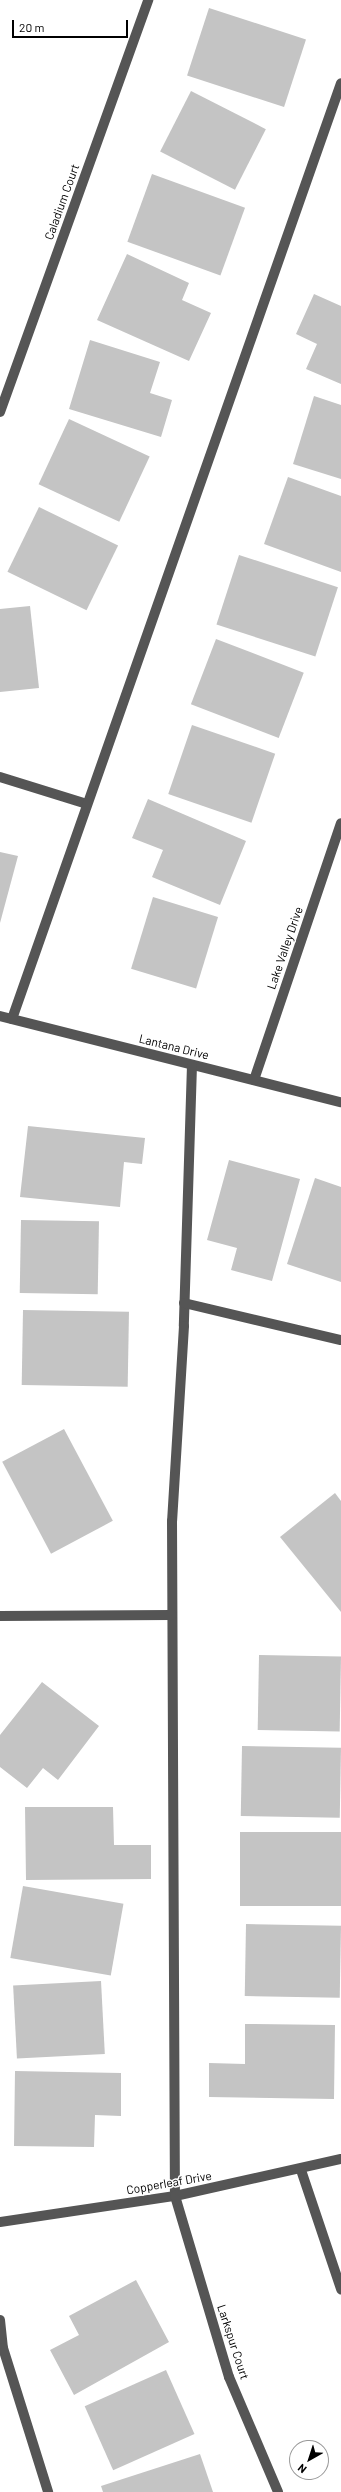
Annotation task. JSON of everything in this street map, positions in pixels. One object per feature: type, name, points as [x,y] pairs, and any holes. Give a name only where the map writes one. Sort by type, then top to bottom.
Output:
[{"type":"street","name":"Caladium Court","points":[[0,412],[148,0]]},
{"type":"street","points":[[12,1019],[341,83]]},
{"type":"street","points":[[0,777],[87,804]]},
{"type":"street","name":"Lake Valley Drive","points":[[254,1080],[341,823]]},
{"type":"street","name":"Lantana Drive","points":[[0,1016],[341,1102]]},
{"type":"street","name":"Larkspur Court","points":[[192,1065],[184,1303],[172,1521],[175,2196],[229,2377],[278,2492]]},
{"type":"street","points":[[184,1303],[341,1340]]},
{"type":"street","points":[[0,1616],[172,1615]]},
{"type":"street","name":"Copperleaf Drive","points":[[0,2222],[175,2196],[301,2170],[341,2159]]},
{"type":"street","points":[[301,2170],[341,2289]]},
{"type":"street","points":[[0,2320],[3,2348],[48,2492]]},
{"type":"building","points":[[209,8],[306,40],[284,107],[187,76]]},
{"type":"building","points":[[191,91],[266,129],[235,190],[160,152]]},
{"type":"building","points":[[152,174],[245,208],[220,276],[127,242]]},
{"type":"building","points":[[127,254],[189,283],[182,300],[211,313],[189,361],[97,320]]},
{"type":"building","points":[[314,294],[341,306],[341,384],[306,369],[317,344],[296,334]]},
{"type":"building","points":[[90,340],[160,362],[150,393],[172,400],[161,437],[69,409]]},
{"type":"building","points":[[314,396],[341,405],[341,479],[293,464]]},
{"type":"building","points":[[69,419],[150,457],[119,522],[39,484]]},
{"type":"building","points":[[288,477],[341,496],[341,572],[264,544]]},
{"type":"building","points":[[39,507],[118,546],[87,610],[7,572]]},
{"type":"building","points":[[239,555],[338,587],[315,657],[216,624]]},
{"type":"building","points":[[30,606],[39,688],[0,692],[0,609]]},
{"type":"building","points":[[216,639],[304,673],[279,738],[191,704]]},
{"type":"building","points":[[192,725],[275,754],[251,823],[168,794]]},
{"type":"building","points":[[148,799],[246,841],[220,905],[152,877],[163,850],[132,838]]},
{"type":"building","points":[[0,852],[18,856],[0,923]]},
{"type":"building","points":[[153,897],[218,917],[196,989],[131,969]]},
{"type":"building","points":[[28,1126],[145,1138],[142,1164],[124,1162],[120,1207],[20,1197]]},
{"type":"building","points":[[229,1160],[300,1179],[272,1281],[231,1270],[237,1248],[207,1240]]},
{"type":"building","points":[[315,1178],[341,1187],[341,1282],[287,1264]]},
{"type":"building","points":[[21,1220],[99,1221],[98,1294],[20,1293]]},
{"type":"building","points":[[23,1310],[129,1312],[128,1387],[22,1385]]},
{"type":"building","points":[[64,1429],[113,1521],[51,1554],[2,1462]]},
{"type":"building","points":[[335,1493],[341,1501],[341,1612],[280,1537]]},
{"type":"building","points":[[259,1655],[341,1656],[340,1731],[258,1730]]},
{"type":"building","points":[[42,1682],[99,1726],[58,1780],[43,1768],[27,1788],[0,1767],[0,1735]]},
{"type":"building","points":[[242,1746],[341,1748],[340,1818],[241,1816]]},
{"type":"building","points":[[25,1807],[113,1807],[114,1845],[151,1845],[151,1879],[26,1880]]},
{"type":"building","points":[[240,1832],[341,1832],[341,1906],[240,1906]]},
{"type":"building","points":[[23,1886],[123,1904],[111,1976],[10,1958]]},
{"type":"building","points":[[246,1924],[341,1926],[340,1998],[245,1996]]},
{"type":"building","points":[[101,1981],[105,2054],[17,2059],[13,1986]]},
{"type":"building","points":[[245,2024],[335,2025],[334,2099],[209,2097],[209,2063],[245,2064]]},
{"type":"building","points":[[15,2071],[121,2073],[121,2116],[95,2115],[94,2147],[14,2146]]},
{"type":"building","points":[[136,2280],[169,2342],[74,2395],[50,2350],[79,2335],[69,2316]]},
{"type":"building","points":[[166,2370],[194,2434],[113,2470],[85,2406]]},
{"type":"building","points":[[200,2454],[213,2492],[103,2492],[101,2486]]}]
